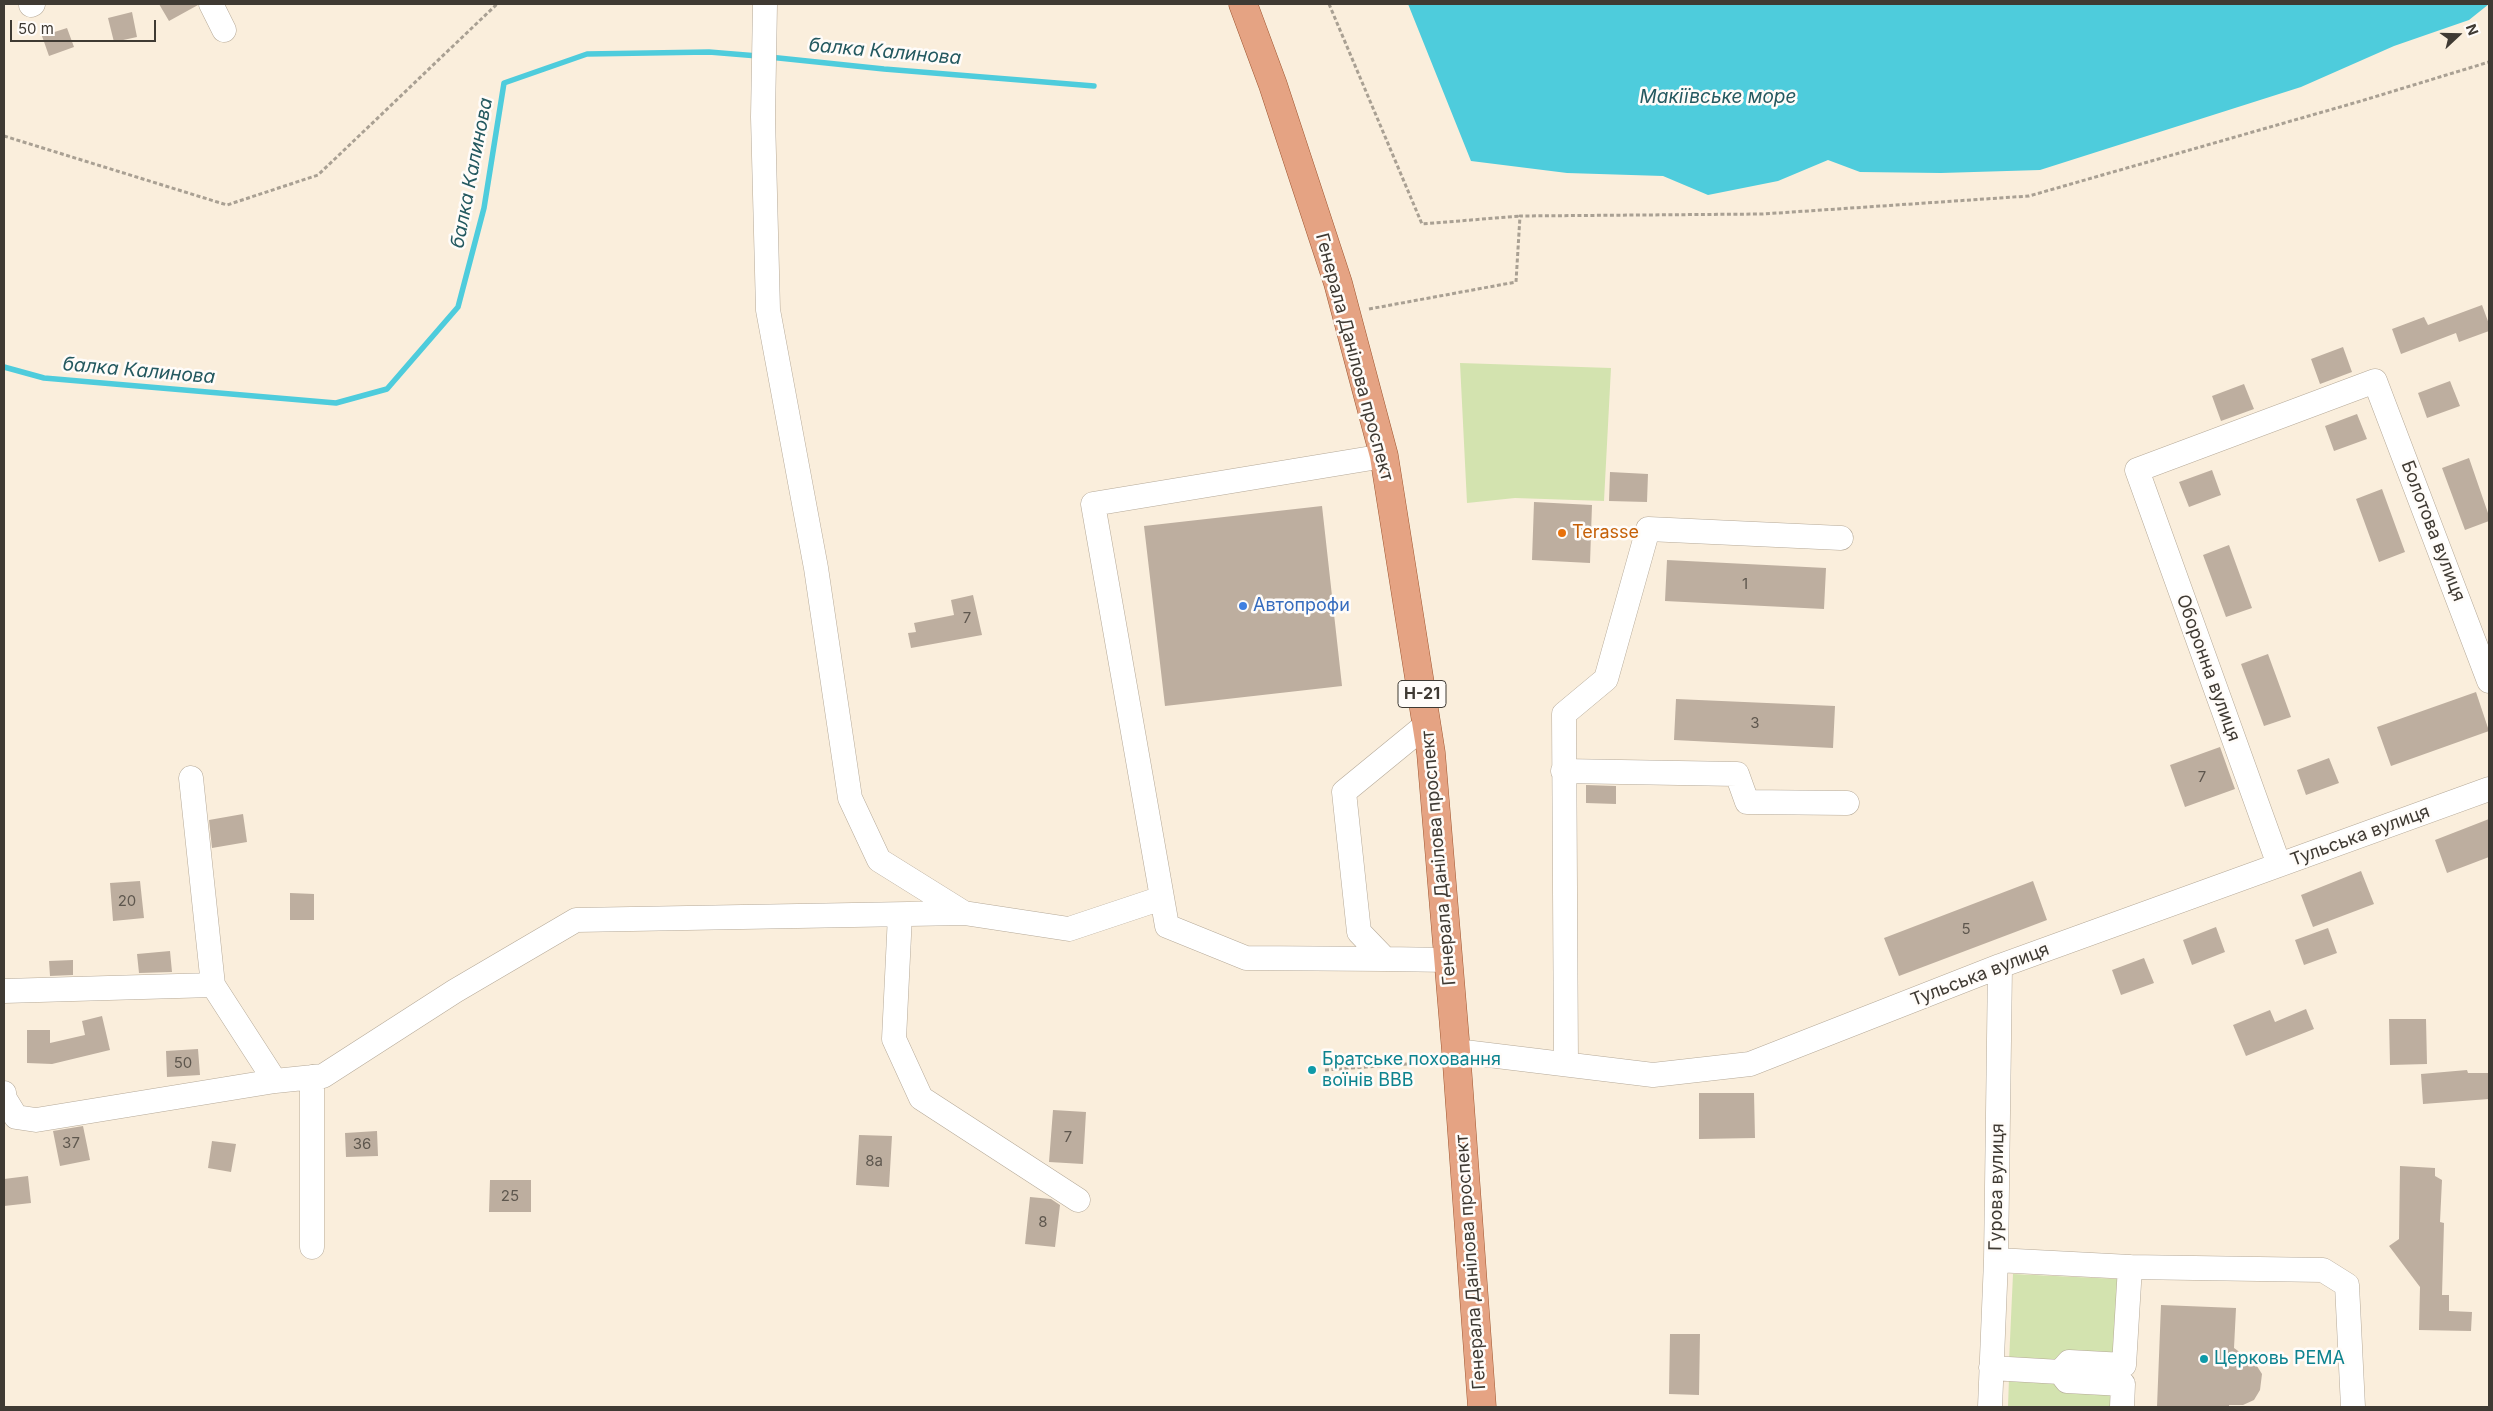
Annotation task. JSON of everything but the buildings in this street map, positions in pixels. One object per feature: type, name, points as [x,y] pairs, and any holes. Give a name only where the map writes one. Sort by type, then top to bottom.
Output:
[{"type":"main road","name":"Генерала Данілова проспект","points":[[1243,4],[1273,85],[1346,314],[1384,456],[1427,724],[1457,1056],[1482,1407]]},
{"type":"street","points":[[211,4],[224,30]]},
{"type":"street","points":[[765,4],[763,117],[768,310],[816,568],[850,798],[879,860],[964,913]]},
{"type":"street","name":"Оборонна вулиця","points":[[2279,865],[2138,470],[2375,381]]},
{"type":"street","name":"Болотова вулиця","points":[[2375,381],[2489,681]]},
{"type":"street","points":[[1384,456],[1093,504],[1167,926],[1246,958],[1449,960]]},
{"type":"street","points":[[1566,1064],[1562,771],[1564,714],[1606,678],[1648,529],[1841,538]]},
{"type":"street","points":[[1385,959],[1358,932],[1344,792],[1427,724]]},
{"type":"street","points":[[1562,771],[1737,774],[1748,802],[1847,803]]},
{"type":"street","points":[[191,778],[213,985],[275,1081]]},
{"type":"street","name":"Тульська вулиця","points":[[1457,1056],[1566,1064],[1654,1075],[1750,1064],[2000,966],[2489,789]]},
{"type":"street","points":[[4,1092],[5,1100],[16,1117],[36,1120],[275,1081],[318,1076],[576,920],[964,913],[1069,929],[1162,898]]},
{"type":"street","points":[[900,915],[894,1039],[921,1098],[1078,1200]]},
{"type":"street","name":"Гурова вулиця","points":[[1990,1407],[1996,1260],[2000,966]]},
{"type":"street","points":[[4,992],[213,985]]},
{"type":"street","points":[[312,1247],[318,1076]]},
{"type":"street","points":[[1996,1260],[2130,1267],[2323,1270],[2347,1285],[2353,1407]]},
{"type":"street","points":[[2060,1372],[2069,1362],[2124,1365],[2130,1267]]},
{"type":"street","points":[[1991,1368],[2060,1372],[2067,1381],[2123,1384],[2122,1407]]},
{"type":"path","points":[[4,136],[227,206],[318,175],[497,4]]},
{"type":"path","points":[[1329,4],[1422,224],[1520,216],[1763,214],[2029,196],[2361,101],[2489,62]]},
{"type":"path","points":[[1346,314],[1516,282],[1520,216]]},
{"type":"path","points":[[1325,1070],[1457,1056]]},
{"type":"green space","points":[[1460,363],[1611,368],[1604,501],[1515,498],[1467,503]]},
{"type":"green space","points":[[2013,1274],[2118,1279],[2114,1359],[2056,1364],[2009,1362]]},
{"type":"green space","points":[[2009,1378],[2114,1388],[2113,1407],[2008,1407]]},
{"type":"water","name":"Макіївське море","points":[[1408,4],[2489,4],[2469,20],[2394,46],[2301,87],[2040,170],[1941,173],[1860,172],[1828,160],[1778,181],[1708,195],[1663,176],[1567,173],[1471,161]]},
{"type":"waterway","name":"балка Калинова","points":[[4,367],[44,378],[336,403],[387,389],[458,307],[484,208],[504,83],[587,54],[709,52],[758,56]]},
{"type":"waterway","name":"балка Калинова","points":[[769,57],[884,69],[1094,86]]},
{"type":"place","name":"Terasse","points":[[1562,533]]},
{"type":"place","name":"Автопрофи","points":[[1243,606]]},
{"type":"place","name":"Братське поховання воїнів ВВВ","points":[[1312,1070]]},
{"type":"place","name":"Церковь РЕМА","points":[[2204,1359]]}]
